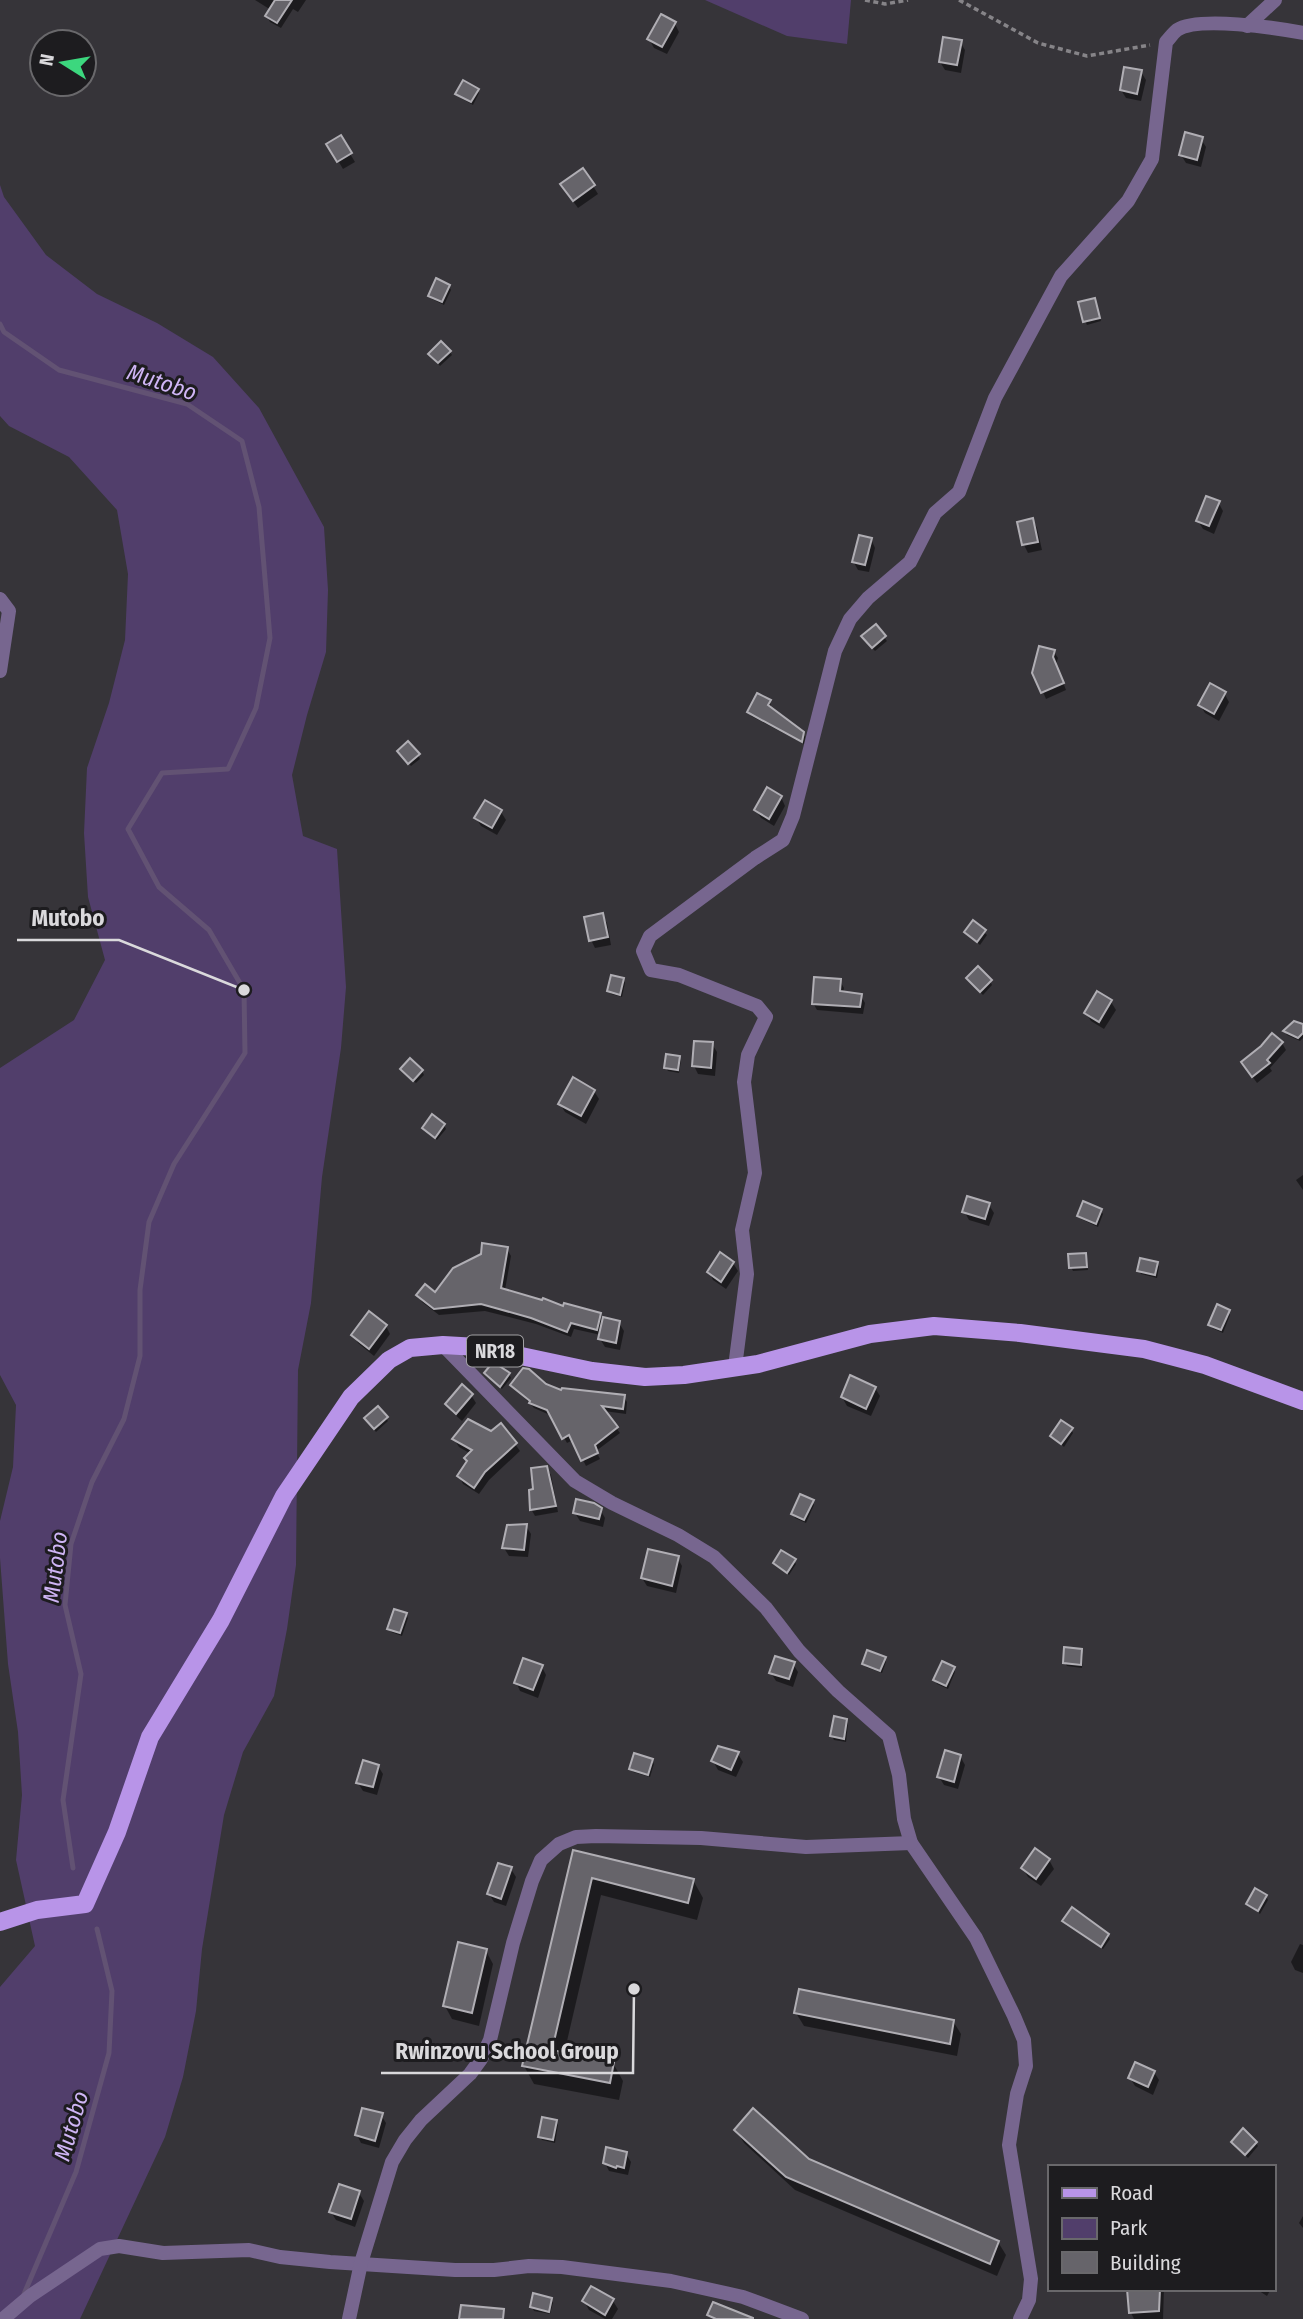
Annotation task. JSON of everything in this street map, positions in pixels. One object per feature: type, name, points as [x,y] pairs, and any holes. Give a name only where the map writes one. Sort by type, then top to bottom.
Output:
[{"type":"main road","name":"NR18","points":[[0,1922],[37,1910],[85,1904],[117,1832],[150,1737],[221,1620],[284,1496],[351,1397],[389,1360],[410,1348],[443,1345],[478,1347],[592,1371],[645,1377],[684,1375],[758,1364],[870,1334],[934,1325],[1144,1349],[1205,1365],[1303,1401]]},
{"type":"street","points":[[1247,26],[1275,0]]},
{"type":"street","points":[[735,1367],[747,1274],[742,1230],[755,1172],[744,1082],[748,1055],[766,1017],[757,1006],[679,975],[651,970],[643,951],[650,936],[783,840],[793,816],[835,651],[850,619],[868,598],[911,562],[935,513],[959,492],[995,398],[1061,276],[1128,201],[1152,159],[1166,43],[1178,29],[1205,24],[1303,33]]},
{"type":"street","points":[[0,599],[9,611],[0,671]]},
{"type":"street","points":[[443,1345],[575,1480],[612,1503],[678,1535],[714,1557],[766,1608],[799,1651],[838,1691],[889,1735],[900,1775],[904,1819],[911,1843],[976,1938],[1024,2040],[1026,2066],[1017,2094],[1010,2145],[1031,2280],[1029,2300],[1020,2319]]},
{"type":"street","points":[[349,2319],[361,2263],[392,2162],[421,2120],[470,2074],[481,2059],[490,2040],[531,1881],[541,1860],[559,1844],[576,1837],[596,1836],[701,1838],[806,1847],[911,1843]]},
{"type":"street","points":[[3,2319],[40,2289],[100,2249],[119,2246],[163,2253],[249,2250],[280,2256],[455,2270],[562,2267],[671,2281],[743,2297],[802,2319]]},
{"type":"path","points":[[865,0],[885,4],[908,0]]},
{"type":"path","points":[[959,0],[1038,43],[1087,56],[1166,43]]},
{"type":"green space","points":[[705,0],[851,0],[847,44],[787,36]]},
{"type":"green space","points":[[0,185],[4,197],[46,255],[97,294],[157,323],[213,357],[259,408],[324,527],[328,590],[326,652],[292,775],[303,836],[337,849],[346,987],[341,1048],[322,1177],[311,1303],[298,1370],[296,1565],[274,1696],[243,1752],[224,1815],[202,1949],[196,2011],[183,2077],[165,2137],[80,2319],[0,2319],[0,1987],[35,1946],[16,1860],[22,1795],[0,1558],[0,1521],[13,1467],[16,1405],[0,1375],[0,1068],[74,1020],[105,960],[88,897],[84,833],[87,768],[109,703],[125,640],[128,574],[117,510],[69,457],[9,426],[0,416]]},
{"type":"building","points":[[275,0],[292,0],[277,23],[265,16]]},
{"type":"building","points":[[661,14],[676,22],[662,47],[647,39]]},
{"type":"building","points":[[943,37],[962,40],[957,65],[939,62]]},
{"type":"building","points":[[1124,67],[1142,70],[1137,94],[1120,90]]},
{"type":"building","points":[[463,80],[479,89],[471,102],[455,94]]},
{"type":"building","points":[[1185,132],[1203,137],[1197,160],[1179,155]]},
{"type":"building","points":[[341,135],[352,153],[337,162],[326,144]]},
{"type":"building","points":[[583,168],[595,185],[573,201],[560,184]]},
{"type":"building","points":[[436,278],[450,285],[442,302],[428,296]]},
{"type":"building","points":[[1095,298],[1100,318],[1083,322],[1078,302]]},
{"type":"building","points":[[441,341],[451,351],[438,363],[428,354]]},
{"type":"building","points":[[1206,496],[1220,501],[1209,526],[1196,521]]},
{"type":"building","points":[[1033,518],[1038,542],[1022,545],[1017,522]]},
{"type":"building","points":[[859,535],[872,538],[865,565],[852,562]]},
{"type":"building","points":[[876,624],[886,636],[872,648],[861,636]]},
{"type":"building","points":[[1039,646],[1055,650],[1053,657],[1064,683],[1041,693],[1032,673]]},
{"type":"building","points":[[1210,683],[1226,692],[1214,714],[1198,705]]},
{"type":"building","points":[[757,693],[771,700],[768,705],[804,732],[802,742],[747,712]]},
{"type":"building","points":[[408,741],[420,754],[408,764],[397,751]]},
{"type":"building","points":[[767,787],[782,796],[769,819],[754,810]]},
{"type":"building","points":[[485,800],[502,810],[492,828],[474,818]]},
{"type":"building","points":[[603,913],[608,937],[589,941],[584,917]]},
{"type":"building","points":[[973,920],[986,930],[977,942],[964,932]]},
{"type":"building","points":[[978,966],[992,980],[980,992],[966,978]]},
{"type":"building","points":[[611,975],[624,978],[620,995],[607,991]]},
{"type":"building","points":[[814,977],[841,979],[840,991],[862,994],[860,1007],[812,1004]]},
{"type":"building","points":[[1097,991],[1112,1000],[1099,1022],[1084,1013]]},
{"type":"building","points":[[1294,1021],[1303,1024],[1303,1033],[1298,1038],[1283,1031]]},
{"type":"building","points":[[1272,1033],[1283,1042],[1267,1060],[1270,1063],[1252,1077],[1241,1062]]},
{"type":"building","points":[[694,1041],[713,1042],[711,1068],[692,1066]]},
{"type":"building","points":[[666,1054],[680,1056],[678,1070],[664,1068]]},
{"type":"building","points":[[410,1058],[423,1070],[413,1081],[400,1069]]},
{"type":"building","points":[[573,1077],[595,1090],[581,1116],[558,1104]]},
{"type":"building","points":[[432,1114],[445,1124],[435,1138],[422,1128]]},
{"type":"building","points":[[967,1196],[990,1203],[985,1219],[962,1212]]},
{"type":"building","points":[[1083,1201],[1102,1209],[1096,1224],[1077,1216]]},
{"type":"building","points":[[482,1243],[508,1247],[501,1288],[542,1300],[543,1298],[563,1306],[564,1303],[601,1313],[597,1330],[571,1323],[567,1332],[531,1318],[481,1304],[434,1309],[416,1295],[425,1284],[435,1292],[453,1268],[481,1254]]},
{"type":"building","points":[[720,1252],[734,1262],[721,1282],[707,1272]]},
{"type":"building","points":[[1086,1253],[1087,1267],[1069,1268],[1068,1254]]},
{"type":"building","points":[[1140,1258],[1158,1262],[1155,1275],[1137,1271]]},
{"type":"building","points":[[1217,1304],[1230,1310],[1221,1330],[1208,1325]]},
{"type":"building","points":[[369,1311],[387,1325],[369,1349],[351,1335]]},
{"type":"building","points":[[603,1317],[620,1321],[616,1343],[598,1339]]},
{"type":"building","points":[[493,1362],[510,1373],[500,1387],[484,1373]]},
{"type":"building","points":[[523,1368],[529,1369],[546,1384],[561,1390],[625,1395],[623,1409],[602,1406],[618,1427],[595,1445],[598,1453],[581,1461],[569,1435],[562,1439],[547,1410],[529,1403],[530,1401],[510,1385]]},
{"type":"building","points":[[850,1375],[876,1387],[866,1409],[841,1397]]},
{"type":"building","points":[[462,1384],[473,1394],[456,1414],[445,1404]]},
{"type":"building","points":[[378,1406],[388,1417],[374,1429],[364,1418]]},
{"type":"building","points":[[468,1419],[491,1431],[501,1423],[517,1443],[485,1472],[474,1488],[457,1476],[467,1461],[464,1458],[472,1450],[452,1439]]},
{"type":"building","points":[[1061,1420],[1073,1428],[1061,1444],[1050,1436]]},
{"type":"building","points":[[547,1466],[556,1506],[530,1510],[529,1490],[533,1489],[531,1468]]},
{"type":"building","points":[[800,1494],[814,1500],[804,1520],[791,1514]]},
{"type":"building","points":[[576,1499],[594,1503],[602,1508],[599,1519],[573,1513]]},
{"type":"building","points":[[527,1524],[524,1550],[502,1548],[507,1525]]},
{"type":"building","points":[[648,1549],[679,1556],[672,1586],[641,1578]]},
{"type":"building","points":[[781,1550],[796,1559],[787,1573],[773,1563]]},
{"type":"building","points":[[394,1609],[407,1613],[400,1633],[387,1629]]},
{"type":"building","points":[[1064,1647],[1082,1649],[1081,1665],[1063,1663]]},
{"type":"building","points":[[867,1650],[886,1657],[880,1671],[862,1664]]},
{"type":"building","points":[[775,1656],[795,1662],[789,1679],[769,1673]]},
{"type":"building","points":[[523,1658],[543,1665],[533,1690],[514,1683]]},
{"type":"building","points":[[942,1661],[955,1667],[946,1686],[933,1680]]},
{"type":"building","points":[[834,1716],[847,1719],[844,1739],[830,1736]]},
{"type":"building","points":[[718,1746],[739,1752],[731,1770],[711,1761]]},
{"type":"building","points":[[945,1750],[961,1755],[954,1782],[937,1777]]},
{"type":"building","points":[[634,1753],[653,1759],[648,1775],[629,1769]]},
{"type":"building","points":[[363,1760],[379,1765],[373,1787],[356,1783]]},
{"type":"building","points":[[1035,1848],[1050,1859],[1036,1879],[1021,1868]]},
{"type":"building","points":[[573,1850],[694,1879],[688,1903],[592,1878],[552,2050],[614,2062],[610,2083],[522,2066]]},
{"type":"building","points":[[498,1863],[512,1867],[501,1899],[487,1894]]},
{"type":"building","points":[[1255,1888],[1267,1895],[1258,1911],[1246,1904]]},
{"type":"building","points":[[1072,1907],[1109,1934],[1101,1947],[1062,1921]]},
{"type":"building","points":[[458,1942],[487,1949],[472,2013],[443,2006]]},
{"type":"building","points":[[799,1989],[954,2020],[950,2044],[794,2013]]},
{"type":"building","points":[[1135,2062],[1155,2071],[1148,2087],[1128,2078]]},
{"type":"building","points":[[362,2108],[383,2113],[375,2141],[355,2135]]},
{"type":"building","points":[[753,2108],[809,2159],[999,2241],[990,2264],[786,2177],[734,2130]]},
{"type":"building","points":[[542,2117],[557,2120],[553,2140],[538,2137]]},
{"type":"building","points":[[1243,2128],[1257,2142],[1245,2155],[1231,2142]]},
{"type":"building","points":[[606,2147],[627,2152],[624,2168],[603,2163]]},
{"type":"building","points":[[339,2184],[360,2191],[351,2219],[329,2212]]},
{"type":"building","points":[[591,2286],[614,2299],[605,2315],[582,2301]]},
{"type":"building","points":[[1127,2291],[1160,2291],[1159,2311],[1129,2313]]},
{"type":"building","points":[[533,2293],[552,2298],[549,2312],[530,2307]]},
{"type":"building","points":[[713,2302],[753,2319],[716,2319],[707,2315]]},
{"type":"building","points":[[461,2305],[504,2309],[503,2319],[459,2319]]},
{"type":"waterway","name":"Mutobo","points":[[0,324],[4,332],[59,370],[187,404],[242,441],[259,507],[270,638],[256,708],[228,769],[162,773],[128,829],[159,887],[209,930],[244,990],[245,1053],[174,1164],[149,1222],[140,1290],[140,1356],[124,1419],[92,1482],[71,1544],[65,1605],[81,1674],[63,1800],[73,1868]]},
{"type":"waterway","name":"Mutobo","points":[[24,2294],[76,2172],[109,2053],[112,1991],[97,1929]]},
{"type":"place","name":"Mutobo","points":[[244,990]]},
{"type":"place","name":"Rwinzovu School Group","points":[[634,1989]]}]
